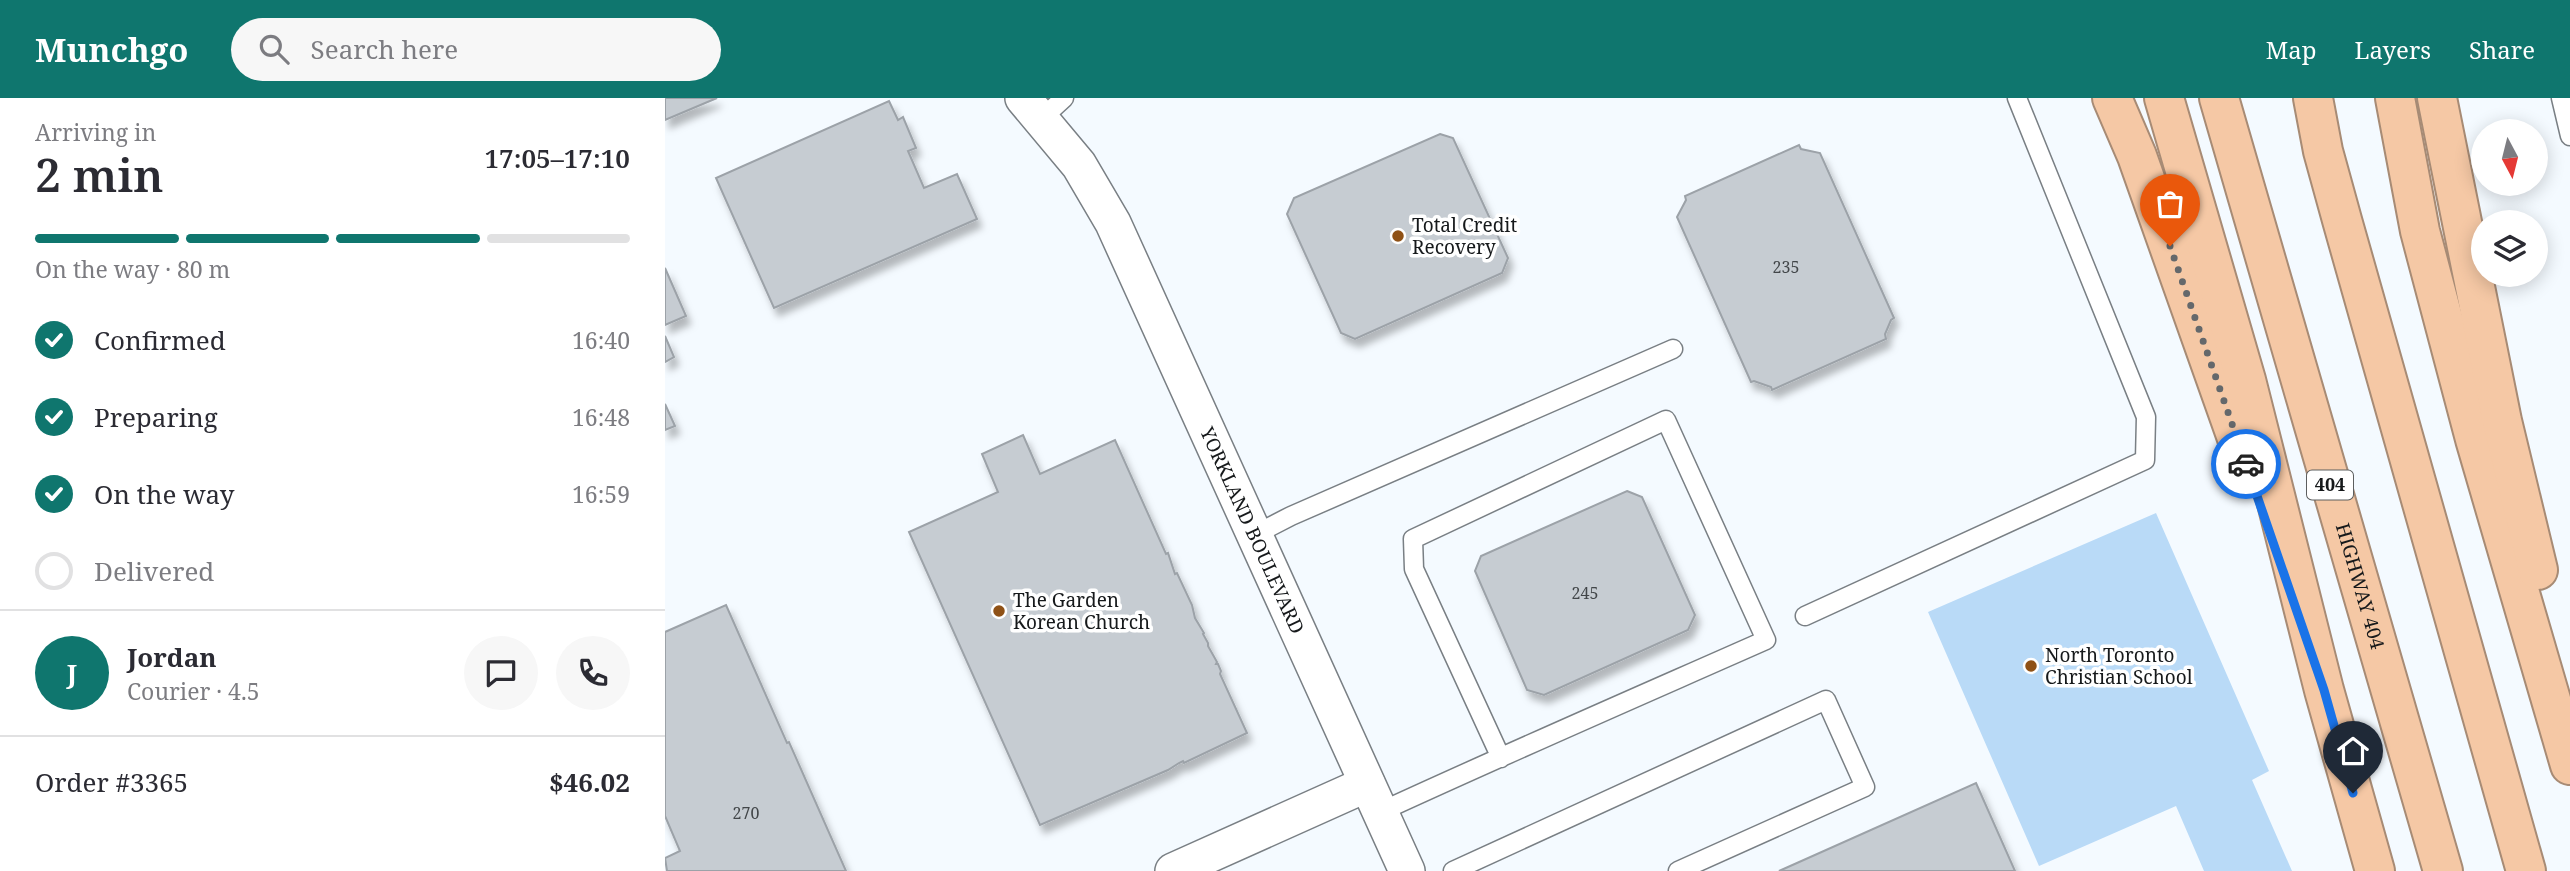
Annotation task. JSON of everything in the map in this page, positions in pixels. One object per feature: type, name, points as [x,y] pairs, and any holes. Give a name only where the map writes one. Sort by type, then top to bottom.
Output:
[{"type":"highway","points":[[2112,98],[2155,204],[2324,690]]},
{"type":"highway","points":[[2164,98],[2246,380],[2324,690],[2375,871]]},
{"type":"highway","name":"HIGHWAY 404","points":[[2219,98],[2443,871]]},
{"type":"highway","points":[[2303,98],[2323,151],[2526,871]]},
{"type":"highway","points":[[2313,98],[2323,151]]},
{"type":"highway","points":[[2395,98],[2420,231],[2479,452],[2570,765]]},
{"type":"highway","points":[[2437,98],[2503,421],[2570,702]]},
{"type":"street","name":"YORKLAND BOULEVARD","points":[[1042,105],[1113,223],[1407,871]]},
{"type":"street","points":[[1188,868],[1373,798]]},
{"type":"lane","points":[[1805,616],[2145,460],[2146,417],[2017,98]]},
{"type":"lane","points":[[2561,98],[2570,136]]},
{"type":"lane","points":[[1254,535],[1291,516],[1673,349]]},
{"type":"lane","points":[[1373,798],[1501,758],[1766,640],[1666,420],[1413,539],[1414,569],[1501,758]]},
{"type":"lane","points":[[1454,871],[1826,700],[1865,787],[1678,871]]},
{"type":"shaded area","points":[[2156,513],[2269,771],[2252,780],[2292,871],[2204,871],[2176,806],[2039,866],[1928,612]]},
{"type":"building","points":[[665,98],[717,98],[665,120]]},
{"type":"building","points":[[889,101],[898,120],[903,117],[916,148],[908,151],[924,188],[957,174],[977,219],[774,308],[716,178]]},
{"type":"building","name":"Total Credit Recovery","points":[[1440,134],[1453,138],[1508,258],[1502,273],[1355,339],[1341,333],[1287,214],[1294,198]]},
{"type":"building","points":[[1799,145],[1801,149],[1820,153],[1894,318],[1885,334],[1886,339],[1772,390],[1771,387],[1751,382],[1677,217],[1686,200],[1685,196]]},
{"type":"building","points":[[665,268],[686,316],[665,325]]},
{"type":"building","points":[[665,336],[674,357],[665,362]]},
{"type":"building","points":[[665,404],[675,426],[665,430]]},
{"type":"building","points":[[1023,435],[1040,474],[1115,440],[1166,554],[1168,553],[1175,574],[1177,573],[1192,605],[1195,618],[1247,733],[1040,825],[909,532],[998,492],[982,454]]},
{"type":"building","points":[[1627,491],[1642,497],[1695,615],[1688,630],[1544,695],[1527,690],[1475,571],[1481,556]]},
{"type":"building","points":[[726,605],[846,871],[667,871],[665,858],[680,851],[665,816],[665,632]]},
{"type":"building","points":[[1976,783],[2015,871],[1779,871]]},
{"type":"way so far","points":[[2170,246],[2246,464]]},
{"type":"place","name":"Total Credit Recovery","points":[[1398,236]]},
{"type":"place","name":"The Garden Korean Church","points":[[999,611]]},
{"type":"place","name":"North Toronto Christian School","points":[[2031,666]]},
{"type":"route","points":[[2246,464],[2324,690],[2353,793]]}]
